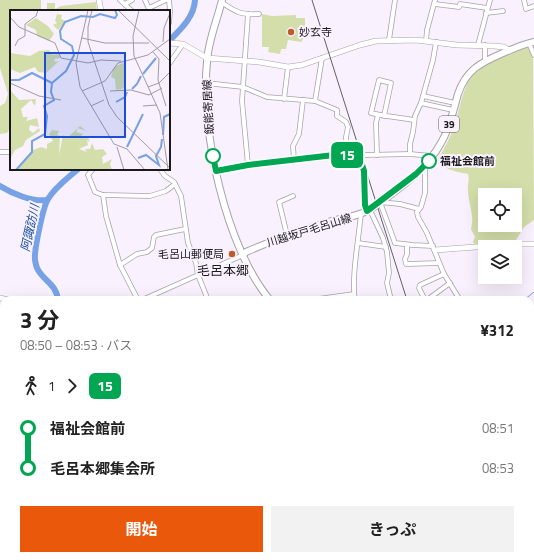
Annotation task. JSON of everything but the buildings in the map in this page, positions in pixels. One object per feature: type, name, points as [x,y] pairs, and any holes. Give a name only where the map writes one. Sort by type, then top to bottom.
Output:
[{"type":"main road","name":"飯能寄居線","points":[[221,1],[207,58],[206,83],[209,131],[216,171],[231,224],[255,280],[267,296]]},
{"type":"main road","name":"川越坂戸毛呂山線","points":[[243,255],[246,252],[268,242],[287,235],[366,211],[380,202],[425,165],[433,156],[447,131],[461,86],[468,74],[485,61],[509,50],[532,42]]},
{"type":"street","points":[[99,0],[101,10]]},
{"type":"street","points":[[120,0],[131,10]]},
{"type":"street","points":[[125,4],[132,0]]},
{"type":"street","points":[[145,0],[149,9],[168,0],[170,10]]},
{"type":"street","points":[[389,40],[394,0]]},
{"type":"street","points":[[478,45],[490,0]]},
{"type":"street","points":[[524,0],[526,10],[534,6]]},
{"type":"street","points":[[221,1],[238,13],[259,14]]},
{"type":"street","points":[[426,41],[427,30],[435,2],[459,6],[460,2],[487,10],[503,11]]},
{"type":"street","points":[[248,14],[242,101],[248,165]]},
{"type":"street","points":[[170,42],[181,44],[207,58],[288,67],[302,65],[367,42],[389,40],[426,41],[457,45],[485,45],[504,47],[509,50]]},
{"type":"street","points":[[410,154],[414,120],[422,103],[436,42]]},
{"type":"street","points":[[532,42],[534,55]]},
{"type":"street","points":[[170,62],[181,44]]},
{"type":"street","points":[[485,45],[485,61]]},
{"type":"street","points":[[315,101],[322,58]]},
{"type":"street","points":[[284,99],[288,67]]},
{"type":"street","points":[[384,116],[391,83],[379,80],[371,113],[384,116],[414,120]]},
{"type":"street","points":[[206,83],[243,87],[263,97],[315,101],[337,110],[337,116],[346,122],[348,127],[346,137],[347,155]]},
{"type":"street","points":[[423,96],[456,103]]},
{"type":"street","points":[[294,160],[293,146],[299,134],[303,100]]},
{"type":"street","points":[[422,103],[453,110]]},
{"type":"street","points":[[377,155],[376,124],[378,115]]},
{"type":"street","points":[[365,155],[410,154],[433,156]]},
{"type":"street","points":[[216,171],[248,165],[359,155],[364,171],[366,211],[386,247],[389,268],[387,283],[390,296]]},
{"type":"street","points":[[425,165],[425,192],[418,212],[418,218],[428,233],[444,274],[458,296]]},
{"type":"street","points":[[92,170],[88,175],[90,182],[95,192],[103,195],[150,196],[166,191],[175,184]]},
{"type":"street","points":[[161,170],[165,176],[175,184],[181,196],[188,242],[206,296]]},
{"type":"street","points":[[103,195],[106,216],[120,265],[136,296]]},
{"type":"street","points":[[287,235],[280,202],[293,196]]},
{"type":"street","points":[[419,209],[400,204],[380,202],[394,242],[434,248],[534,244]]},
{"type":"street","points":[[340,296],[354,294],[358,243],[366,211]]},
{"type":"street","points":[[120,265],[137,254],[147,252],[152,248],[154,237],[156,235],[185,229]]},
{"type":"street","points":[[358,243],[386,247]]},
{"type":"street","points":[[407,245],[407,254],[405,259],[406,264],[439,263]]},
{"type":"street","points":[[151,296],[243,255]]},
{"type":"street","points":[[424,296],[419,288],[420,285],[444,274]]},
{"type":"street","points":[[432,296],[450,283]]},
{"type":"green space","points":[[0,0],[41,0],[41,10],[10,10],[10,130],[7,133],[0,134],[0,106],[5,103],[8,94],[0,68]]},
{"type":"green space","points":[[96,2],[97,10],[79,9],[80,10],[47,10],[47,3],[55,3],[55,9],[61,6]]},
{"type":"green space","points":[[262,14],[272,16],[296,15],[296,18],[305,18],[305,37],[301,42],[288,40],[286,49],[281,49],[280,54],[268,52],[269,47],[262,47]]},
{"type":"green space","points":[[533,46],[534,220],[522,230],[522,188],[478,188],[478,232],[521,232],[516,240],[478,240],[478,244],[476,245],[473,242],[475,237],[471,229],[472,214],[468,195],[468,174],[443,166],[438,159],[453,128],[462,97],[470,78],[480,68],[505,55]]},
{"type":"waterway","points":[[170,40],[189,17],[195,0]]},
{"type":"waterway","name":"阿諏訪川","points":[[57,296],[55,290],[37,268],[35,259],[36,247],[41,219],[48,199],[58,187],[77,170]]},
{"type":"waterway","points":[[0,186],[23,197],[35,200],[47,200]]},
{"type":"waterway","points":[[529,296],[534,292]]},
{"type":"waterway","name":"阿諏訪川","points":[[0,475],[0,528]]},
{"type":"railway","points":[[312,0],[406,296]]},
{"type":"bus line","name":"15","points":[[213,156],[216,171],[237,166],[334,155],[359,155],[364,171],[365,205],[367,211],[416,174],[429,161]]},
{"type":"place","name":"妙玄寺","points":[[291,32]]},
{"type":"place","name":"福祉会館前","points":[[429,161]]},
{"type":"place","name":"毛呂山郵便局","points":[[232,254]]},
{"type":"district","name":"毛呂本郷","points":[[223,270]]}]
